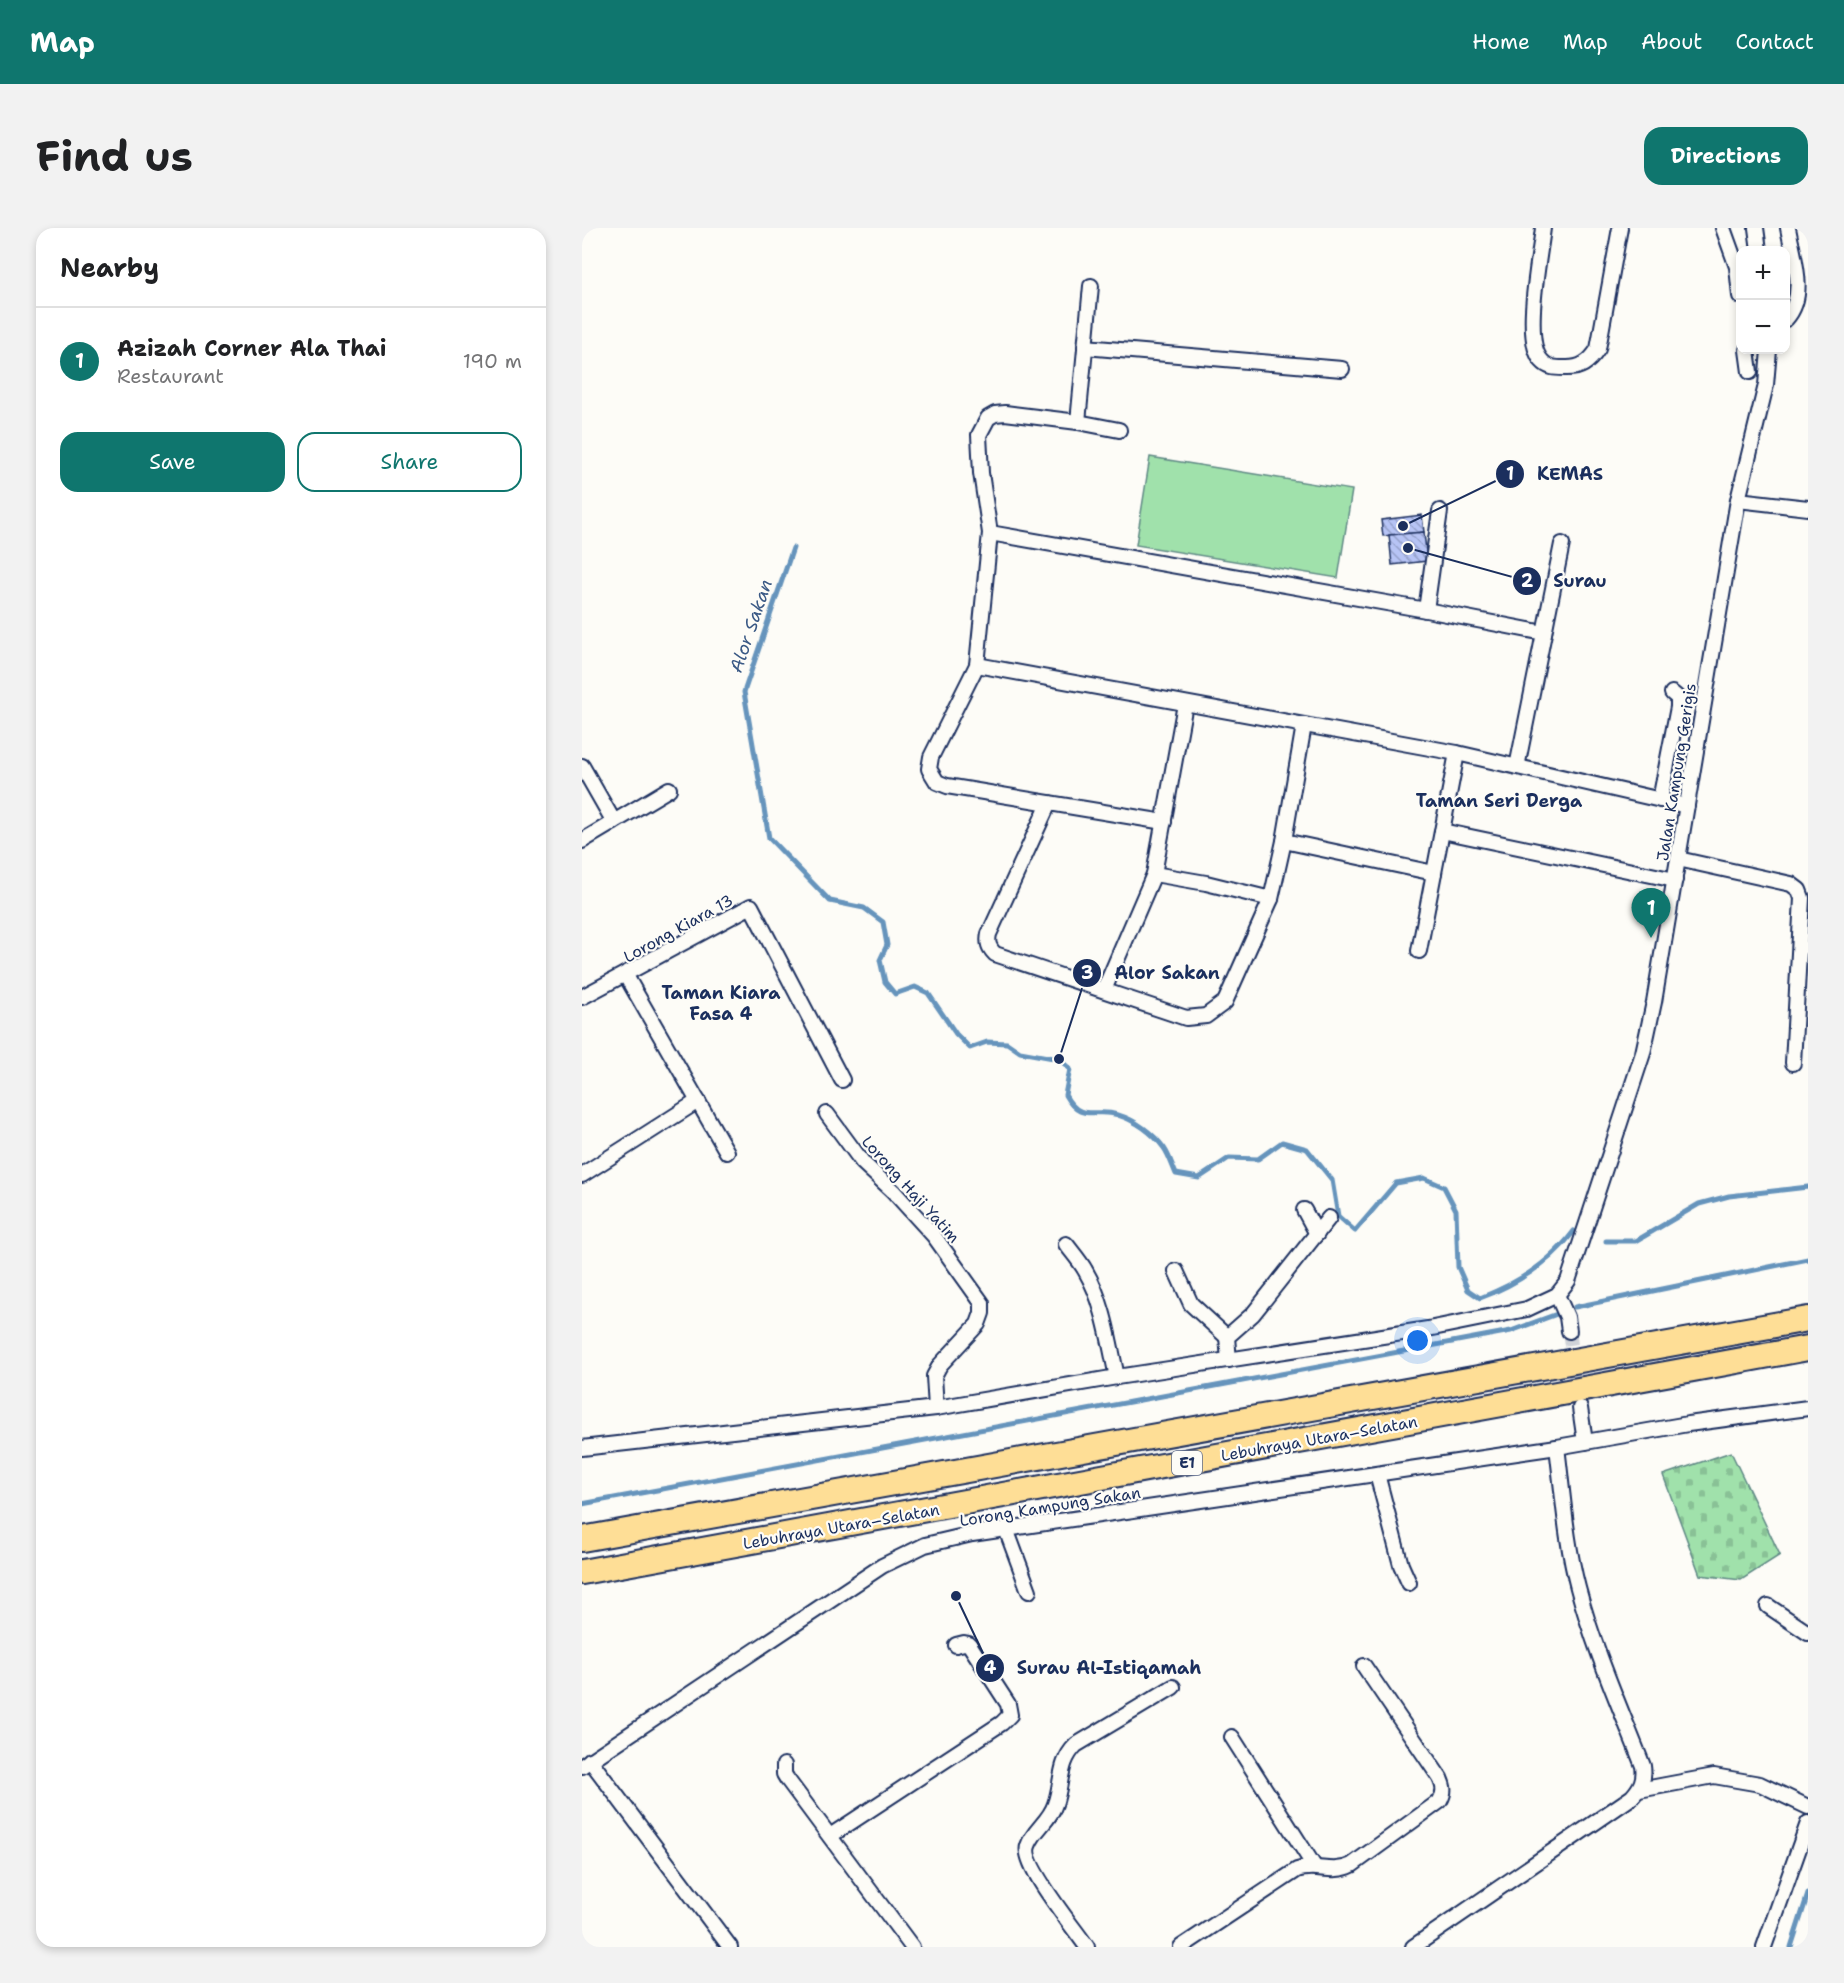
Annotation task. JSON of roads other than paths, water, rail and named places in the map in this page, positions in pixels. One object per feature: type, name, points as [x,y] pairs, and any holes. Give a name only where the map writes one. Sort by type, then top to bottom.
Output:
[{"type":"highway","name":"Lebuhraya Utara–Selatan","points":[[582,1539],[1808,1319]]},
{"type":"highway","name":"Lebuhraya Utara–Selatan","points":[[582,1572],[1799,1350]]},
{"type":"street","points":[[1543,228],[1532,317],[1536,351],[1542,361],[1551,367],[1575,369],[1592,358],[1598,350],[1620,228]]},
{"type":"street","points":[[1723,228],[1736,264]]},
{"type":"street","points":[[1756,228],[1758,246]]},
{"type":"street","points":[[1788,228],[1798,290],[1796,303],[1790,312]]},
{"type":"street","points":[[1078,422],[1091,286]]},
{"type":"street","points":[[1085,347],[1342,369]]},
{"type":"street","points":[[1748,354],[1750,372]]},
{"type":"street","name":"Jalan Kampung Gerigis","points":[[1557,1295],[1568,1281],[1642,1053],[1654,1002],[1738,500],[1766,384],[1769,354]]},
{"type":"street","points":[[1119,430],[1078,422],[1005,413],[994,414],[987,418],[980,435],[981,473],[990,533],[977,665],[931,758],[929,769],[938,782],[947,786],[1164,822]]},
{"type":"street","points":[[1738,500],[1808,508]]},
{"type":"street","points":[[1426,610],[1440,512]]},
{"type":"street","points":[[990,533],[1544,633]]},
{"type":"street","points":[[1517,767],[1562,544]]},
{"type":"street","points":[[977,665],[1185,705],[1457,753],[1687,806]]},
{"type":"street","points":[[1660,800],[1678,706],[1677,698],[1672,693]]},
{"type":"street","points":[[1104,990],[1154,874],[1185,705]]},
{"type":"street","points":[[1049,803],[989,934],[988,942],[995,954],[1186,1018],[1206,1016],[1225,1002],[1270,899],[1284,841],[1304,725]]},
{"type":"street","points":[[1419,951],[1457,753]]},
{"type":"street","points":[[582,766],[614,822]]},
{"type":"street","points":[[582,841],[669,789]]},
{"type":"street","points":[[1442,831],[1675,880]]},
{"type":"street","points":[[1284,841],[1434,873]]},
{"type":"street","points":[[1678,859],[1791,884],[1799,890],[1802,898],[1793,1063]]},
{"type":"street","points":[[1154,874],[1206,883],[1270,899]]},
{"type":"street","name":"Lorong Kiara 13","points":[[727,1152],[625,974],[751,906],[842,1080]]},
{"type":"street","points":[[582,997],[625,974]]},
{"type":"street","points":[[582,1175],[698,1101]]},
{"type":"street","name":"Lorong Haji Yatim","points":[[827,1114],[863,1163],[893,1191],[934,1236],[982,1303],[978,1324],[940,1365],[934,1376],[936,1408]]},
{"type":"street","points":[[1304,1210],[1317,1234]]},
{"type":"street","points":[[1227,1337],[1253,1314],[1329,1218]]},
{"type":"street","points":[[1066,1244],[1085,1269],[1095,1290],[1105,1322],[1117,1377]]},
{"type":"street","points":[[1176,1271],[1191,1304],[1227,1337],[1229,1360]]},
{"type":"street","points":[[582,1448],[936,1408],[1117,1377],[1428,1329],[1527,1309],[1557,1295],[1567,1317],[1569,1331]]},
{"type":"street","points":[[1580,1408],[1585,1442]]},
{"type":"street","name":"Lorong Kampung Sakan","points":[[586,1763],[882,1566],[925,1545],[946,1539],[1006,1529],[1557,1447],[1688,1424],[1808,1408]]},
{"type":"street","points":[[1557,1447],[1570,1549],[1578,1587],[1589,1627],[1643,1766],[1644,1775],[1638,1790]]},
{"type":"street","points":[[1377,1474],[1401,1565],[1408,1583]]},
{"type":"street","points":[[1006,1529],[1029,1591]]},
{"type":"street","points":[[1768,1606],[1808,1633]]},
{"type":"street","points":[[831,1836],[1002,1723],[1010,1715],[1008,1704],[969,1644],[956,1645]]},
{"type":"street","points":[[1181,1947],[1297,1870],[1314,1866],[1334,1870],[1352,1865],[1433,1808],[1444,1796],[1440,1778],[1364,1666]]},
{"type":"street","points":[[1088,1947],[1035,1873],[1026,1856],[1027,1847],[1051,1815],[1056,1802],[1064,1761],[1076,1745],[1173,1688]]},
{"type":"street","points":[[1232,1737],[1314,1866]]},
{"type":"street","points":[[586,1763],[730,1947]]},
{"type":"street","points":[[784,1765],[784,1774],[787,1779],[831,1836],[906,1945]]},
{"type":"street","points":[[1413,1947],[1638,1790],[1714,1776],[1760,1784],[1808,1807]]},
{"type":"street","points":[[1764,1947],[1808,1823]]},
{"type":"waterway","name":"Alor Sakan","points":[[793,548],[744,692],[769,838],[830,901],[864,908],[883,922],[887,945],[880,960],[885,982],[895,994],[915,987],[928,993],[956,1034],[970,1048],[987,1042],[1007,1043],[1020,1052],[1059,1059],[1070,1069],[1065,1095],[1071,1104],[1083,1112],[1110,1113],[1131,1120],[1155,1137],[1164,1148],[1176,1174],[1199,1178],[1229,1158],[1258,1159],[1282,1142],[1307,1149],[1332,1180],[1338,1216],[1355,1231],[1396,1183],[1424,1178],[1444,1187],[1456,1210],[1458,1267],[1468,1290],[1480,1298],[1532,1271],[1554,1253],[1574,1231]]},
{"type":"waterway","name":"Alor Sakan","points":[[1606,1241],[1636,1241],[1699,1204],[1729,1196],[1808,1187]]},
{"type":"waterway","points":[[1575,1307],[1808,1259]]},
{"type":"waterway","points":[[582,1504],[1511,1331],[1557,1314]]},
{"type":"waterway","points":[[1791,1947],[1808,1894]]},
{"type":"tunnel","points":[[1569,1331],[1578,1394]]},
{"type":"place","name":"KEMAS","points":[[1403,526]]},
{"type":"place","name":"Surau","points":[[1408,548]]},
{"type":"place","name":"Azizah Corner Ala Thai","points":[[1651,938]]},
{"type":"place","name":"Alor Sakan","points":[[1059,1059]]},
{"type":"place","name":"Surau Al-Istiqamah","points":[[956,1596]]},
{"type":"district","name":"Taman Seri Derga","points":[[1499,801]]},
{"type":"district","name":"Taman Kiara Fasa 4","points":[[721,1003]]}]
